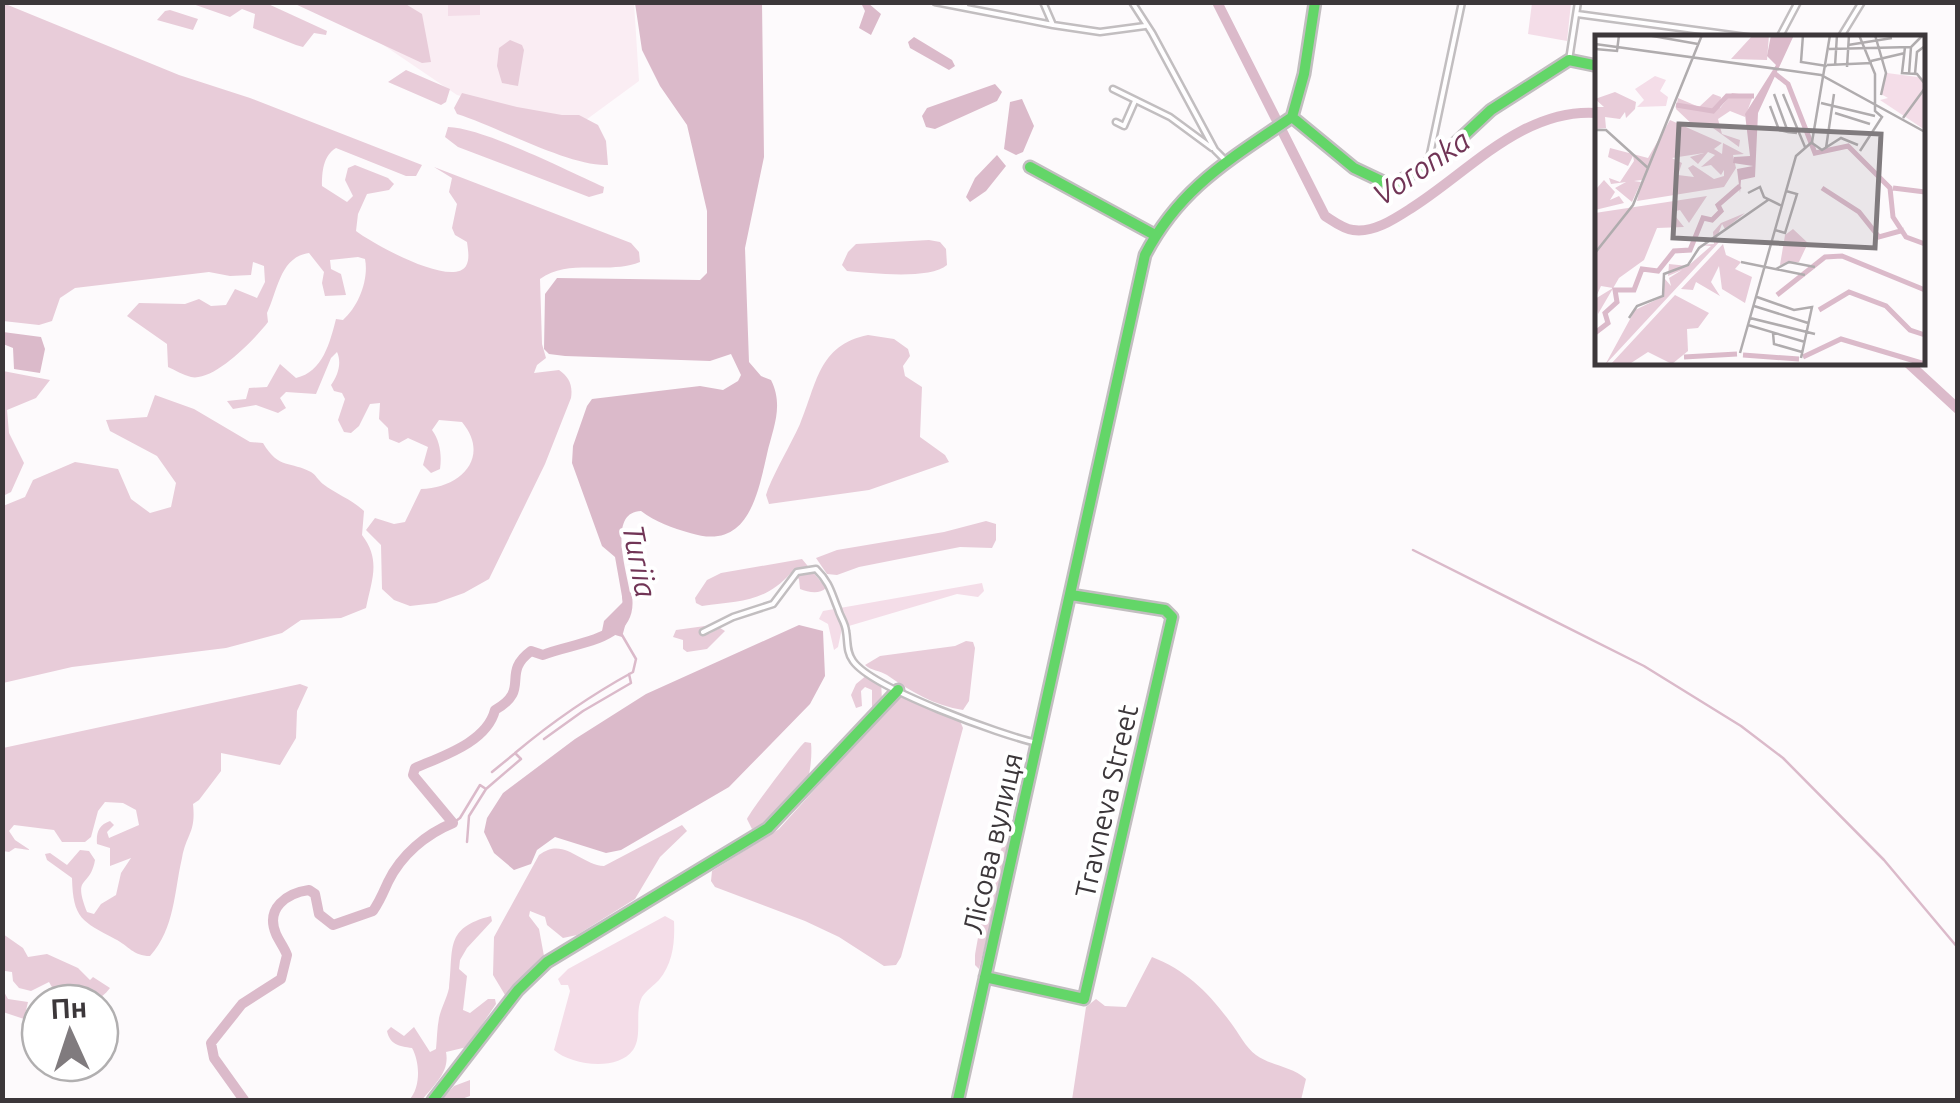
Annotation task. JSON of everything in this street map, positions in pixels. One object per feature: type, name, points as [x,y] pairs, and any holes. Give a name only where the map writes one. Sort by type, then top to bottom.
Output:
[{"type":"street","points":[[935,2],[1100,32],[1145,26]]},
{"type":"street","points":[[1044,2],[1053,25]]},
{"type":"street","points":[[1132,2],[1215,150]]},
{"type":"street","points":[[1030,166],[1154,234],[1169,213],[1225,160],[1283,123],[1299,98],[1315,2]]},
{"type":"street","points":[[1428,163],[1462,2]]},
{"type":"street","points":[[1569,60],[1578,2]]},
{"type":"street","points":[[1780,35],[1798,2]]},
{"type":"street","points":[[1842,35],[1862,2]]},
{"type":"street","points":[[1577,14],[1732,35]]},
{"type":"street","points":[[1283,123],[1385,185],[1398,184],[1459,142],[1491,110],[1569,60],[1595,65]]},
{"type":"street","points":[[1113,89],[1170,117],[1225,160]]},
{"type":"street","points":[[1116,122],[1124,126],[1135,101]]},
{"type":"street","name":"Лісова вулиця","points":[[958,1100],[1139,281],[1154,234]]},
{"type":"street","points":[[703,632],[772,604],[797,572],[816,569],[834,590],[846,624],[852,660],[898,690],[974,726],[1037,743]]},
{"type":"street","name":"Travneva Street","points":[[985,978],[1084,999],[1172,617],[1165,610],[1071,595]]},
{"type":"street","points":[[433,1100],[518,990],[547,962],[768,828],[898,690]]},
{"type":"shaded area","points":[[3,3],[179,75],[250,98],[422,165],[416,176],[406,176],[336,148],[326,160],[322,175],[322,186],[347,202],[353,196],[345,180],[348,168],[355,165],[388,178],[394,184],[389,190],[367,194],[356,231],[412,262],[445,272],[458,271],[468,260],[467,242],[455,235],[452,228],[457,204],[449,192],[452,178],[434,167],[631,243],[639,252],[640,262],[627,266],[563,269],[540,279],[546,358],[534,373],[559,370],[570,382],[571,398],[545,464],[489,579],[436,603],[410,606],[394,600],[382,589],[381,545],[366,530],[375,518],[394,524],[405,522],[421,489],[448,483],[467,468],[473,447],[462,422],[439,420],[432,430],[441,459],[440,469],[431,473],[423,465],[428,447],[408,438],[399,443],[389,439],[388,428],[379,419],[380,403],[370,404],[359,426],[351,433],[344,432],[338,420],[345,399],[331,385],[338,369],[337,352],[316,394],[286,392],[280,398],[286,408],[278,413],[256,405],[233,409],[227,401],[246,399],[249,388],[267,387],[280,364],[296,378],[319,363],[336,319],[343,320],[358,300],[366,275],[365,259],[330,260],[331,269],[341,274],[346,295],[325,296],[324,272],[309,253],[292,261],[277,285],[267,313],[268,322],[233,358],[200,377],[168,367],[167,344],[127,316],[139,303],[185,304],[199,299],[211,306],[226,305],[235,289],[257,298],[265,282],[264,266],[253,262],[251,275],[209,272],[75,288],[60,298],[52,321],[39,325],[3,321]]},
{"type":"shaded area","points":[[190,3],[266,3],[327,31],[326,35],[314,33],[303,47],[253,28],[255,14],[242,9],[230,17]]},
{"type":"shaded area","points":[[293,3],[404,3],[422,14],[431,62],[422,63]]},
{"type":"shaded area","points":[[374,3],[634,3],[639,81],[579,125],[457,95],[373,38]]},
{"type":"shaded area","points":[[448,3],[480,3],[480,15],[448,16]]},
{"type":"shaded area","points":[[635,3],[762,3],[764,157],[745,248],[749,362],[761,376],[771,380],[777,408],[759,487],[737,528],[709,537],[671,527],[641,511],[625,521],[622,545],[630,597],[622,637],[602,631],[604,621],[623,602],[615,557],[602,546],[572,463],[573,446],[587,406],[592,399],[700,386],[723,390],[741,375],[731,354],[710,361],[565,356],[549,354],[544,349],[545,294],[557,278],[700,280],[707,273],[707,211],[687,125],[660,86],[642,50]]},
{"type":"shaded area","points":[[861,3],[868,3],[881,14],[871,35],[859,28],[865,11]]},
{"type":"shaded area","points":[[1532,3],[1571,3],[1567,41],[1528,34]]},
{"type":"shaded area","points":[[170,10],[198,19],[193,30],[157,20]]},
{"type":"shaded area","points":[[914,37],[952,60],[955,66],[949,70],[910,48],[908,42]]},
{"type":"shaded area","points":[[510,40],[524,50],[518,86],[502,83],[497,66],[499,48]]},
{"type":"shaded area","points":[[406,70],[450,89],[446,102],[441,105],[388,82]]},
{"type":"shaded area","points":[[995,84],[1002,92],[997,101],[935,129],[926,127],[922,116],[927,108]]},
{"type":"shaded area","points":[[462,93],[517,107],[579,115],[598,125],[606,141],[608,165],[574,160],[457,114],[454,108]]},
{"type":"shaded area","points":[[1022,99],[1034,126],[1023,152],[1016,155],[1004,149],[1010,102]]},
{"type":"shaded area","points":[[448,127],[526,151],[604,187],[603,193],[589,197],[458,147],[445,137]]},
{"type":"shaded area","points":[[997,155],[1006,166],[986,191],[970,202],[966,197],[975,178]]},
{"type":"shaded area","points":[[940,242],[946,249],[947,265],[939,270],[884,274],[847,271],[842,265],[856,244]]},
{"type":"shaded area","points":[[3,332],[41,337],[45,349],[40,373],[14,369],[13,348],[3,344]]},
{"type":"shaded area","points":[[868,335],[894,339],[908,349],[910,356],[903,366],[905,376],[922,387],[920,437],[949,462],[869,490],[769,504],[768,489],[822,368],[839,348]]},
{"type":"shaded area","points":[[3,371],[50,380],[36,398],[7,410],[9,433],[24,463],[11,492],[3,496]]},
{"type":"shaded area","points":[[155,395],[194,409],[250,442],[263,443],[280,461],[311,472],[364,511],[362,535],[373,561],[366,608],[341,618],[301,620],[282,633],[226,648],[72,667],[3,683],[3,506],[25,497],[33,480],[75,462],[118,469],[131,499],[150,513],[171,507],[176,483],[157,456],[110,431],[106,420],[147,417]]},
{"type":"shaded area","points":[[986,521],[996,524],[992,548],[960,547],[837,575],[827,574],[816,558],[837,550]]},
{"type":"shaded area","points":[[802,559],[826,588],[813,592],[800,589],[799,579],[791,573],[771,590],[750,599],[702,606],[696,603],[695,598],[707,580],[721,573]]},
{"type":"shaded area","points":[[982,583],[984,591],[978,597],[957,594],[842,628],[834,650],[828,624],[819,619],[823,611]]},
{"type":"shaded area","points":[[799,625],[823,631],[825,676],[810,704],[729,787],[621,850],[606,853],[555,837],[537,850],[531,864],[514,870],[494,853],[484,832],[487,818],[503,793],[575,739],[646,694]]},
{"type":"shaded area","points":[[705,626],[701,634],[720,628],[725,631],[707,649],[687,652],[683,640],[673,637],[676,630]]},
{"type":"shaded area","points":[[973,642],[975,648],[969,701],[963,710],[923,697],[865,665],[880,656],[955,646]]},
{"type":"shaded area","points":[[867,675],[881,679],[882,702],[872,709],[872,690],[865,687],[861,691],[862,706],[856,708],[851,695]]},
{"type":"shaded area","points":[[300,684],[308,687],[297,711],[296,738],[280,765],[221,753],[221,771],[193,804],[192,827],[169,922],[150,956],[135,952],[81,917],[74,902],[72,878],[47,860],[45,854],[50,853],[67,865],[80,850],[89,851],[95,860],[81,892],[87,912],[94,914],[116,895],[121,873],[131,858],[110,866],[110,848],[97,844],[98,833],[110,821],[114,825],[107,832],[109,838],[139,825],[136,810],[123,803],[105,802],[98,811],[91,837],[85,842],[62,842],[54,830],[14,825],[9,831],[30,850],[3,851],[3,748]]},
{"type":"shaded area","points":[[899,696],[960,721],[963,728],[901,957],[896,965],[884,966],[839,937],[715,887],[711,881],[712,871],[779,829]]},
{"type":"shaded area","points":[[805,742],[811,743],[806,781],[777,814],[752,829],[747,819],[750,814]]},
{"type":"shaded area","points":[[682,825],[687,831],[660,857],[635,899],[577,935],[563,938],[547,925],[545,917],[530,911],[529,916],[539,929],[544,956],[511,994],[505,995],[493,975],[494,937],[539,855],[556,848],[604,866]]},
{"type":"shaded area","points":[[1009,838],[1010,848],[979,969],[975,956],[988,892],[1003,845]]},
{"type":"shaded area","points":[[491,916],[492,921],[467,948],[459,969],[467,976],[463,1010],[470,1013],[488,999],[495,999],[496,1004],[467,1047],[446,1052],[443,1072],[422,1100],[409,1100],[417,1082],[415,1054],[412,1048],[393,1042],[387,1031],[391,1027],[404,1036],[414,1027],[430,1052],[436,1049],[454,941],[465,927]]},
{"type":"shaded area","points":[[665,916],[674,921],[672,952],[664,973],[642,997],[633,1050],[616,1061],[594,1064],[554,1050],[570,991],[558,979],[568,969]]},
{"type":"shaded area","points":[[3,934],[23,948],[28,957],[47,954],[78,968],[90,980],[93,977],[102,983],[20,983],[20,988],[13,981],[12,972],[5,971],[3,990]]},
{"type":"shaded area","points":[[1152,957],[1176,969],[1205,992],[1256,1055],[1306,1079],[1301,1100],[1072,1100],[1086,1007],[1096,999],[1105,1006],[1126,1007]]},
{"type":"shaded area","points":[[3,990],[8,999],[20,1001],[20,1018],[3,1012]]},
{"type":"shaded area","points":[[470,1080],[470,1096],[441,1100],[454,1086]]},
{"type":"waterway","name":"Voronka","points":[[1217,2],[1325,216],[1349,229],[1368,230],[1383,225],[1521,131],[1545,120],[1595,113]]},
{"type":"waterway","name":"Voronka","points":[[1910,365],[1958,409]]},
{"type":"waterway","points":[[1413,550],[1644,666],[1741,726],[1783,758],[1884,860],[1958,948]]},
{"type":"waterway","name":"Turiia","points":[[244,1100],[214,1058],[211,1043],[242,1004],[281,979],[287,955],[273,925],[280,903],[309,890],[315,894],[319,914],[333,925],[373,911],[407,854],[453,823],[413,775],[415,768],[451,753],[483,731],[495,710],[512,695],[518,667],[531,651],[543,655],[599,638],[621,623],[627,611],[627,596]]},
{"type":"waterway","points":[[453,823],[480,785],[486,789],[521,759],[515,753],[572,710],[633,672],[636,659],[622,635]]},
{"type":"waterway","points":[[544,739],[631,683],[629,674]]},
{"type":"waterway","points":[[492,772],[514,754]]},
{"type":"waterway","points":[[467,842],[469,816],[486,789]]},
{"type":"traffic: fast","points":[[958,1100],[1145,255],[1174,211],[1209,176],[1292,117],[1304,74],[1315,2]]},
{"type":"traffic: fast","points":[[1292,117],[1354,168],[1392,186],[1445,153],[1491,110],[1569,60],[1595,65]]},
{"type":"traffic: fast","points":[[1030,167],[1153,234]]},
{"type":"traffic: fast","points":[[985,977],[1084,999],[1172,617],[1165,610],[1071,595]]},
{"type":"traffic: fast","points":[[433,1100],[518,990],[547,962],[768,828],[898,690]]}]
